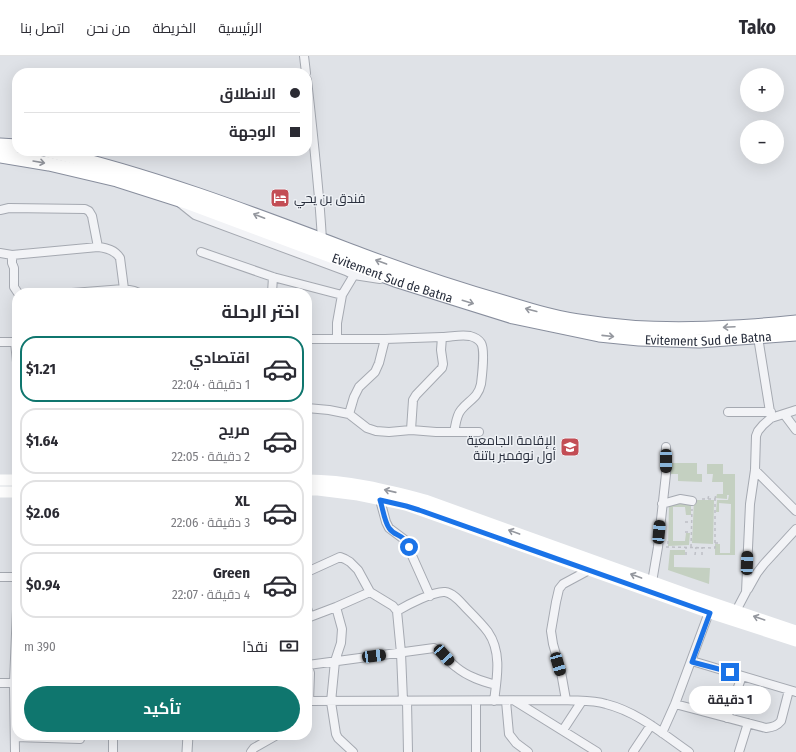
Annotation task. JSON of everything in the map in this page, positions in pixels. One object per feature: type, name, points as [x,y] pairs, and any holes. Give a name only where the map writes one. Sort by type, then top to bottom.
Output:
[{"type":"highway","points":[[0,145],[12,146]]},
{"type":"highway","name":"Evitement Sud de Batna","points":[[0,156],[49,164],[117,180],[175,198],[394,280],[513,317],[599,334],[639,339],[699,341],[796,334]]},
{"type":"highway","name":"Evitement Sud de Batna","points":[[68,156],[115,168],[166,184],[238,208],[399,269],[492,299],[545,314],[585,322],[656,328],[696,329],[796,322]]},
{"type":"main road","points":[[0,480],[12,480]]},
{"type":"main road","points":[[312,480],[350,483],[392,491],[425,500],[652,582],[711,608],[796,641]]},
{"type":"main road","points":[[312,490],[358,495],[406,506],[589,570],[711,608],[736,611],[796,631]]},
{"type":"main road","points":[[0,492],[12,492]]},
{"type":"street","points":[[304,56],[305,68]]},
{"type":"street","points":[[312,123],[320,201],[322,240]]},
{"type":"street","points":[[175,198],[187,210],[195,215],[354,276],[394,280]]},
{"type":"street","points":[[0,210],[9,208],[85,209],[89,211],[92,216],[98,247]]},
{"type":"street","points":[[0,253],[12,255],[98,247],[109,249],[118,254],[120,258],[124,288]]},
{"type":"street","points":[[202,252],[273,277],[342,295]]},
{"type":"street","points":[[12,255],[15,288]]},
{"type":"street","points":[[337,339],[337,323],[342,295],[354,276]]},
{"type":"street","points":[[272,288],[273,277]]},
{"type":"street","points":[[312,339],[420,339],[462,336],[471,336],[477,339],[481,343],[483,349],[480,389],[477,395],[458,414],[454,432]]},
{"type":"street","points":[[411,430],[413,400],[442,368],[442,337]]},
{"type":"street","points":[[746,592],[750,504],[755,470],[756,436],[758,431],[771,415],[758,337]]},
{"type":"street","points":[[349,414],[354,396],[359,387],[375,372],[379,363],[385,339]]},
{"type":"street","points":[[0,342],[12,342]]},
{"type":"street","points":[[312,408],[349,414],[367,428],[376,431],[389,432],[411,430],[479,432]]},
{"type":"street","points":[[728,412],[771,415],[784,414],[796,410]]},
{"type":"street","points":[[784,414],[796,430]]},
{"type":"street","points":[[652,582],[658,547],[666,474],[666,447]]},
{"type":"street","points":[[755,470],[796,512]]},
{"type":"street","points":[[662,504],[680,499],[692,501]]},
{"type":"street","points":[[380,500],[389,528],[402,537],[407,543],[430,596]]},
{"type":"street","points":[[736,611],[757,573],[796,529]]},
{"type":"street","points":[[312,570],[340,557],[345,559],[358,570],[370,592],[390,604],[396,611],[401,653],[408,752]]},
{"type":"street","points":[[566,700],[551,631],[556,602],[559,589],[563,584],[589,570]]},
{"type":"street","points":[[0,577],[12,577]]},
{"type":"street","points":[[312,617],[370,592]]},
{"type":"street","points":[[396,611],[441,592],[447,592],[458,599],[488,632],[496,648],[497,671],[494,701]]},
{"type":"street","points":[[336,607],[342,630],[341,644],[335,661],[331,702],[336,734],[338,738],[353,752]]},
{"type":"street","points":[[662,733],[692,662],[711,608]]},
{"type":"street","points":[[312,663],[434,648],[444,655],[454,666],[467,675],[496,685]]},
{"type":"street","points":[[675,704],[766,728],[774,727],[781,721],[792,691],[692,662]]},
{"type":"street","points":[[727,718],[742,676]]},
{"type":"street","points":[[0,683],[12,683]]},
{"type":"street","points":[[312,701],[591,701],[607,704],[640,718],[689,752]]},
{"type":"street","points":[[476,701],[476,752]]},
{"type":"street","points":[[510,701],[563,730],[597,752]]},
{"type":"street","points":[[510,701],[509,734],[516,743],[528,752]]},
{"type":"street","points":[[563,730],[582,701]]},
{"type":"street","points":[[739,752],[748,723]]},
{"type":"street","points":[[632,752],[651,725]]},
{"type":"street","points":[[14,752],[15,740]]},
{"type":"street","points":[[113,740],[113,752]]},
{"type":"street","points":[[187,752],[188,740]]},
{"type":"street","points":[[251,752],[254,748],[268,740]]},
{"type":"path","points":[[708,494],[708,499]]},
{"type":"path","points":[[658,547],[715,548],[716,494]]},
{"type":"path","points":[[691,547],[692,499],[715,499]]},
{"type":"path","points":[[715,519],[720,519]]},
{"type":"path","points":[[686,522],[692,522]]},
{"type":"path","points":[[685,532],[691,532]]},
{"type":"path","points":[[668,540],[668,547]]},
{"type":"path","points":[[715,544],[720,543]]},
{"type":"path","points":[[686,547],[686,555]]},
{"type":"path","points":[[695,555],[696,547]]},
{"type":"path","points":[[702,547],[702,555]]},
{"type":"green space","points":[[668,463],[697,463],[697,474],[702,474],[702,482],[678,481],[678,474],[669,474]]},
{"type":"green space","points":[[707,464],[723,464],[723,474],[735,474],[735,555],[715,555],[715,544],[720,544],[720,553],[730,553],[731,504],[719,503],[719,512],[716,512],[717,500],[728,500],[729,495],[727,495],[727,499],[716,498],[717,494],[723,494],[723,482],[712,482],[713,474],[707,474]]},
{"type":"green space","points":[[694,500],[714,500],[713,544],[692,543]]},
{"type":"green space","points":[[680,501],[691,502],[691,515],[686,515],[685,507],[673,507],[673,541],[685,541],[686,533],[690,533],[689,545],[668,546],[669,506]]},
{"type":"green space","points":[[670,550],[685,550],[685,555],[674,555],[674,567],[710,568],[709,584],[668,570]]},
{"type":"place","name":"فندق بن يحي","points":[[280,198]]},
{"type":"place","name":"الإقامة الجامعية أول نوفمبر باتنة","points":[[570,447]]},
{"type":"route","points":[[409,547],[402,537],[389,528],[380,500],[419,510],[710,613],[692,662],[730,672]]}]
